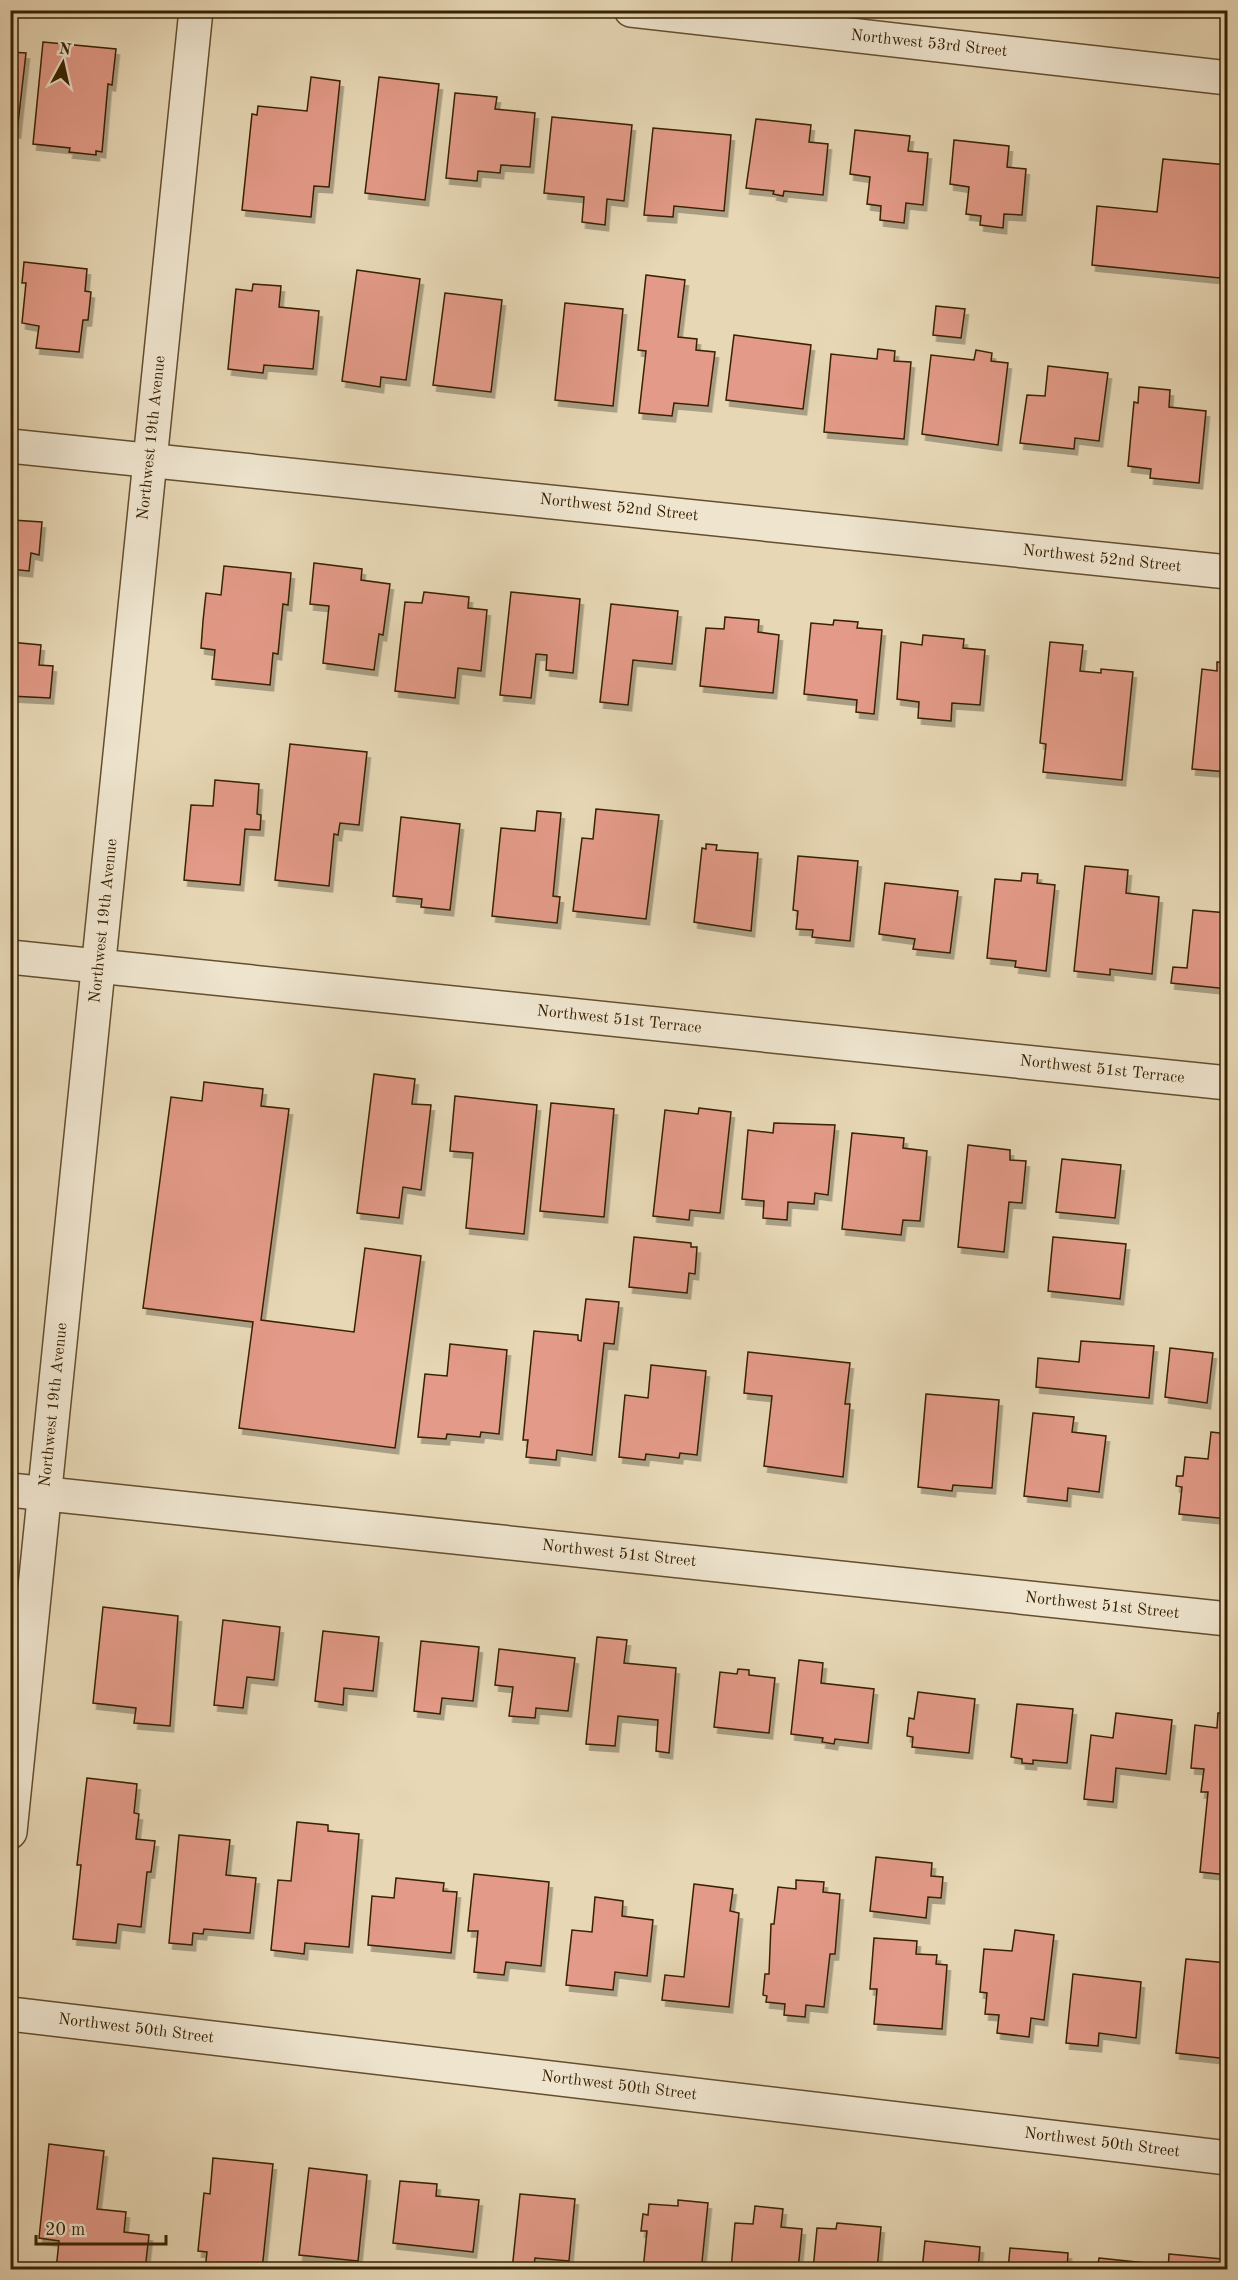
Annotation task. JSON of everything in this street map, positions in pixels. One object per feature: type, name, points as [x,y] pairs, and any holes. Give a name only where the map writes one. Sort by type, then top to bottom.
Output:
[{"type":"street","name":"Northwest 19th Avenue","points":[[10,1832],[196,10]]},
{"type":"street","name":"Northwest 53rd Street","points":[[631,10],[1227,78]]},
{"type":"street","name":"Northwest 52nd Street","points":[[10,446],[1227,572]]},
{"type":"street","name":"Northwest 51st Terrace","points":[[10,957],[1227,1083]]},
{"type":"street","name":"Northwest 51st Street","points":[[10,1490],[1227,1619]]},
{"type":"street","name":"Northwest 50th Street","points":[[10,2014],[1227,2158]]},
{"type":"building","points":[[43,42],[116,49],[112,85],[108,84],[102,152],[96,151],[96,155],[69,152],[70,148],[33,144]]},
{"type":"building","points":[[10,52],[26,53],[17,132],[10,132]]},
{"type":"building","points":[[311,77],[340,81],[329,187],[314,186],[311,217],[242,210],[252,114],[257,115],[258,106],[307,111]]},
{"type":"building","points":[[379,77],[439,84],[425,200],[365,193]]},
{"type":"building","points":[[455,93],[497,97],[495,109],[535,113],[530,167],[501,165],[500,173],[478,171],[477,181],[446,178]]},
{"type":"building","points":[[552,117],[632,125],[624,201],[607,199],[605,225],[582,222],[584,197],[544,193]]},
{"type":"building","points":[[756,119],[811,125],[809,142],[828,144],[823,195],[784,191],[783,196],[773,194],[774,191],[746,188]]},
{"type":"building","points":[[653,128],[731,135],[724,211],[674,206],[673,217],[644,215]]},
{"type":"building","points":[[855,130],[910,136],[908,151],[928,153],[923,205],[906,203],[904,223],[880,220],[881,206],[867,204],[870,177],[850,174]]},
{"type":"building","points":[[954,140],[1009,146],[1007,167],[1026,169],[1022,215],[1004,214],[1003,228],[980,225],[981,216],[966,214],[969,187],[950,184]]},
{"type":"building","points":[[1163,159],[1228,165],[1228,208],[1220,278],[1092,265],[1097,206],[1157,212]]},
{"type":"building","points":[[24,262],[87,269],[85,291],[91,292],[88,320],[83,320],[79,352],[36,348],[39,326],[22,323],[26,283],[22,283]]},
{"type":"building","points":[[357,270],[420,279],[406,380],[381,377],[380,387],[342,381]]},
{"type":"building","points":[[646,275],[685,280],[678,337],[697,339],[696,350],[715,352],[708,406],[674,403],[672,416],[639,413],[646,351],[638,350]]},
{"type":"building","points":[[253,284],[281,286],[279,307],[319,311],[313,369],[264,365],[263,373],[228,369],[236,289],[252,291]]},
{"type":"building","points":[[445,293],[502,300],[491,392],[433,385]]},
{"type":"building","points":[[565,303],[623,309],[613,406],[555,400]]},
{"type":"building","points":[[936,306],[965,309],[961,338],[933,335]]},
{"type":"building","points":[[734,335],[811,345],[803,409],[726,400]]},
{"type":"building","points":[[878,349],[895,351],[894,361],[911,362],[904,439],[824,432],[831,354],[877,359]]},
{"type":"building","points":[[976,350],[992,353],[991,361],[1008,363],[998,445],[922,434],[931,355],[974,360]]},
{"type":"building","points":[[1048,366],[1108,373],[1099,441],[1075,438],[1074,449],[1020,443],[1027,395],[1045,396]]},
{"type":"building","points":[[1139,387],[1170,390],[1169,407],[1206,411],[1199,483],[1150,478],[1151,469],[1128,466],[1134,402],[1138,403]]},
{"type":"building","points":[[12,520],[42,522],[39,555],[31,553],[29,571],[10,569]]},
{"type":"building","points":[[314,563],[362,569],[361,580],[390,584],[383,635],[379,634],[374,670],[323,663],[329,606],[310,604]]},
{"type":"building","points":[[224,566],[291,573],[288,605],[283,604],[278,654],[273,653],[270,685],[212,679],[215,650],[201,648],[203,621],[206,593],[221,595]]},
{"type":"building","points":[[424,592],[469,597],[468,608],[487,610],[481,671],[458,668],[455,698],[395,691],[405,602],[422,603]]},
{"type":"building","points":[[511,592],[580,599],[573,673],[546,670],[547,655],[536,654],[531,698],[500,695]]},
{"type":"building","points":[[611,604],[678,611],[672,664],[633,660],[628,705],[600,702]]},
{"type":"building","points":[[725,617],[759,620],[758,632],[779,635],[773,693],[700,686],[706,628],[724,629]]},
{"type":"building","points":[[834,620],[858,622],[857,628],[882,630],[874,714],[856,712],[857,700],[804,694],[811,623],[833,625]]},
{"type":"building","points":[[923,635],[964,639],[963,648],[985,650],[980,705],[952,703],[951,721],[918,718],[919,702],[897,699],[901,642],[922,645]]},
{"type":"building","points":[[10,642],[41,645],[39,665],[53,666],[50,698],[10,696]]},
{"type":"building","points":[[1050,642],[1083,645],[1080,671],[1101,673],[1101,669],[1133,672],[1122,780],[1043,772],[1046,744],[1040,743]]},
{"type":"building","points":[[1217,662],[1228,663],[1228,772],[1192,769],[1202,669],[1217,671]]},
{"type":"building","points":[[290,744],[367,752],[359,825],[340,823],[338,835],[334,834],[329,886],[275,880]]},
{"type":"building","points":[[215,780],[259,784],[257,814],[261,815],[260,830],[245,829],[240,885],[184,880],[191,805],[213,806]]},
{"type":"building","points":[[596,809],[659,815],[646,919],[573,911],[582,838],[593,839]]},
{"type":"building","points":[[537,811],[561,813],[553,896],[560,897],[557,923],[492,916],[501,828],[535,831]]},
{"type":"building","points":[[401,817],[460,824],[450,910],[421,907],[422,899],[393,896]]},
{"type":"building","points":[[706,844],[717,845],[716,850],[758,853],[751,931],[694,922],[702,848],[706,849]]},
{"type":"building","points":[[798,856],[858,861],[850,941],[812,937],[813,930],[796,929],[798,911],[793,910]]},
{"type":"building","points":[[1085,866],[1128,870],[1126,893],[1159,897],[1152,974],[1110,969],[1110,975],[1074,971]]},
{"type":"building","points":[[1022,873],[1038,874],[1037,883],[1055,885],[1046,971],[1015,967],[1016,961],[987,958],[995,879],[1021,881]]},
{"type":"building","points":[[885,883],[958,891],[950,953],[913,949],[915,939],[879,934]]},
{"type":"building","points":[[1193,910],[1228,913],[1228,989],[1171,983],[1173,967],[1187,968]]},
{"type":"building","points":[[374,1074],[415,1079],[412,1104],[431,1105],[421,1190],[403,1187],[399,1218],[357,1213]]},
{"type":"building","points":[[204,1082],[263,1089],[261,1106],[289,1109],[261,1320],[354,1332],[365,1248],[421,1256],[395,1448],[239,1428],[253,1322],[143,1308],[171,1097],[202,1101]]},
{"type":"building","points":[[455,1096],[537,1105],[524,1234],[466,1228],[473,1153],[450,1151]]},
{"type":"building","points":[[551,1103],[614,1109],[604,1217],[540,1211]]},
{"type":"building","points":[[699,1108],[731,1112],[720,1213],[690,1210],[689,1220],[653,1216],[665,1110],[698,1114]]},
{"type":"building","points":[[774,1123],[835,1125],[828,1195],[815,1193],[814,1204],[788,1202],[787,1220],[763,1218],[764,1201],[742,1199],[748,1130],[773,1133]]},
{"type":"building","points":[[852,1133],[904,1138],[903,1148],[927,1151],[920,1221],[903,1220],[901,1235],[842,1229]]},
{"type":"building","points":[[968,1145],[1010,1150],[1010,1160],[1026,1161],[1022,1203],[1009,1202],[1004,1252],[958,1247]]},
{"type":"building","points":[[1062,1159],[1121,1165],[1115,1218],[1056,1212]]},
{"type":"building","points":[[634,1237],[691,1243],[691,1247],[697,1247],[695,1274],[689,1273],[687,1293],[629,1287]]},
{"type":"building","points":[[1053,1237],[1126,1244],[1120,1299],[1048,1291]]},
{"type":"building","points":[[586,1299],[619,1302],[614,1344],[604,1343],[592,1455],[557,1450],[556,1460],[526,1457],[528,1440],[523,1440],[534,1331],[578,1335],[578,1340],[581,1341]]},
{"type":"building","points":[[1081,1341],[1154,1346],[1149,1398],[1036,1387],[1038,1358],[1079,1362]]},
{"type":"building","points":[[450,1344],[507,1350],[499,1434],[481,1432],[480,1437],[447,1434],[446,1439],[418,1437],[425,1374],[447,1376]]},
{"type":"building","points":[[1170,1348],[1213,1353],[1207,1403],[1165,1397]]},
{"type":"building","points":[[748,1352],[850,1363],[845,1404],[850,1404],[843,1477],[764,1466],[772,1396],[744,1393]]},
{"type":"building","points":[[651,1365],[706,1371],[697,1455],[680,1453],[679,1458],[646,1454],[645,1460],[619,1457],[625,1395],[648,1398]]},
{"type":"building","points":[[926,1394],[999,1400],[992,1488],[953,1485],[952,1491],[918,1487]]},
{"type":"building","points":[[1033,1413],[1074,1417],[1072,1432],[1106,1436],[1099,1492],[1068,1488],[1067,1501],[1024,1496]]},
{"type":"building","points":[[1211,1432],[1228,1434],[1228,1519],[1179,1514],[1182,1487],[1176,1486],[1177,1476],[1183,1476],[1185,1457],[1208,1459]]},
{"type":"building","points":[[103,1607],[178,1616],[170,1726],[134,1723],[136,1708],[93,1703]]},
{"type":"building","points":[[223,1620],[280,1627],[274,1680],[247,1677],[243,1708],[214,1705]]},
{"type":"building","points":[[323,1631],[379,1637],[373,1691],[344,1688],[343,1705],[315,1701]]},
{"type":"building","points":[[597,1637],[627,1640],[624,1663],[676,1668],[669,1753],[656,1751],[658,1720],[618,1716],[615,1746],[586,1744]]},
{"type":"building","points":[[421,1641],[479,1647],[473,1701],[442,1698],[440,1714],[414,1711]]},
{"type":"building","points":[[499,1649],[575,1658],[568,1711],[536,1708],[535,1718],[509,1716],[513,1687],[495,1685]]},
{"type":"building","points":[[799,1660],[823,1663],[821,1683],[874,1689],[868,1743],[835,1739],[834,1744],[822,1742],[823,1738],[791,1734]]},
{"type":"building","points":[[738,1669],[749,1670],[749,1675],[775,1678],[769,1733],[714,1727],[720,1672],[737,1674]]},
{"type":"building","points":[[918,1692],[975,1699],[969,1753],[912,1747],[913,1737],[907,1736],[909,1718],[914,1719]]},
{"type":"building","points":[[1017,1704],[1073,1709],[1067,1763],[1033,1760],[1033,1764],[1022,1763],[1022,1759],[1011,1757]]},
{"type":"building","points":[[1116,1713],[1172,1720],[1166,1774],[1116,1768],[1113,1802],[1084,1799],[1091,1735],[1113,1738]]},
{"type":"building","points":[[1218,1713],[1228,1714],[1228,1875],[1200,1872],[1208,1792],[1201,1792],[1204,1769],[1191,1768],[1195,1725],[1217,1728]]},
{"type":"building","points":[[87,1778],[137,1784],[134,1813],[139,1814],[136,1839],[155,1841],[151,1872],[147,1872],[141,1927],[118,1924],[116,1943],[73,1939],[81,1865],[77,1865]]},
{"type":"building","points":[[297,1822],[328,1825],[328,1831],[359,1834],[349,1947],[305,1943],[304,1954],[271,1950],[278,1880],[291,1881]]},
{"type":"building","points":[[179,1835],[230,1840],[226,1875],[256,1878],[250,1933],[204,1929],[203,1934],[193,1933],[192,1945],[169,1943]]},
{"type":"building","points":[[876,1857],[932,1863],[931,1876],[943,1877],[941,1898],[928,1897],[926,1918],[870,1911]]},
{"type":"building","points":[[474,1874],[549,1882],[541,1966],[506,1962],[504,1975],[474,1972],[478,1931],[468,1931]]},
{"type":"building","points":[[396,1878],[444,1883],[443,1891],[457,1892],[451,1953],[368,1945],[372,1896],[394,1898]]},
{"type":"building","points":[[796,1880],[824,1882],[823,1892],[840,1894],[835,1954],[830,1954],[824,2007],[806,2005],[805,2017],[784,2015],[785,2004],[766,2002],[767,1996],[763,1995],[765,1974],[769,1974],[771,1924],[774,1924],[778,1887],[796,1889]]},
{"type":"building","points":[[694,1884],[733,1889],[730,1911],[739,1913],[729,2007],[662,2000],[665,1975],[684,1977]]},
{"type":"building","points":[[595,1897],[623,1901],[622,1916],[653,1920],[647,1976],[615,1972],[613,1990],[566,1985],[572,1930],[592,1932]]},
{"type":"building","points":[[1015,1930],[1054,1935],[1044,2020],[1031,2018],[1029,2037],[997,2033],[999,2015],[985,2014],[987,1993],[980,1992],[984,1949],[1012,1951]]},
{"type":"building","points":[[874,1938],[917,1941],[916,1954],[937,1955],[936,1964],[947,1965],[942,2029],[874,2024],[877,1989],[870,1989]]},
{"type":"building","points":[[1186,1959],[1228,1963],[1228,2059],[1176,2053]]},
{"type":"building","points":[[1073,1974],[1141,1982],[1136,2038],[1099,2033],[1098,2046],[1066,2043]]},
{"type":"building","points":[[49,2144],[104,2151],[97,2209],[126,2212],[124,2232],[149,2235],[145,2270],[56,2270],[59,2241],[39,2238]]},
{"type":"building","points":[[213,2158],[273,2164],[262,2270],[205,2270],[207,2252],[198,2251],[204,2193],[210,2194]]},
{"type":"building","points":[[309,2168],[367,2175],[358,2261],[299,2255]]},
{"type":"building","points":[[400,2181],[437,2184],[436,2196],[479,2200],[473,2252],[393,2243]]},
{"type":"building","points":[[520,2194],[575,2199],[569,2261],[535,2258],[534,2266],[542,2267],[542,2270],[512,2270]]},
{"type":"building","points":[[678,2200],[708,2203],[702,2262],[709,2263],[708,2270],[643,2270],[647,2231],[641,2231],[643,2214],[648,2215],[649,2204],[678,2206]]},
{"type":"building","points":[[755,2206],[783,2209],[781,2227],[802,2229],[798,2270],[731,2270],[735,2223],[753,2224]]},
{"type":"building","points":[[837,2223],[881,2227],[877,2270],[813,2270],[817,2228],[836,2229]]},
{"type":"building","points":[[925,2241],[980,2247],[978,2270],[922,2270]]},
{"type":"building","points":[[1010,2248],[1068,2253],[1067,2270],[1008,2270]]},
{"type":"building","points":[[1169,2254],[1222,2259],[1221,2270],[1168,2270]]},
{"type":"building","points":[[1099,2258],[1155,2264],[1154,2270],[1097,2270]]}]
